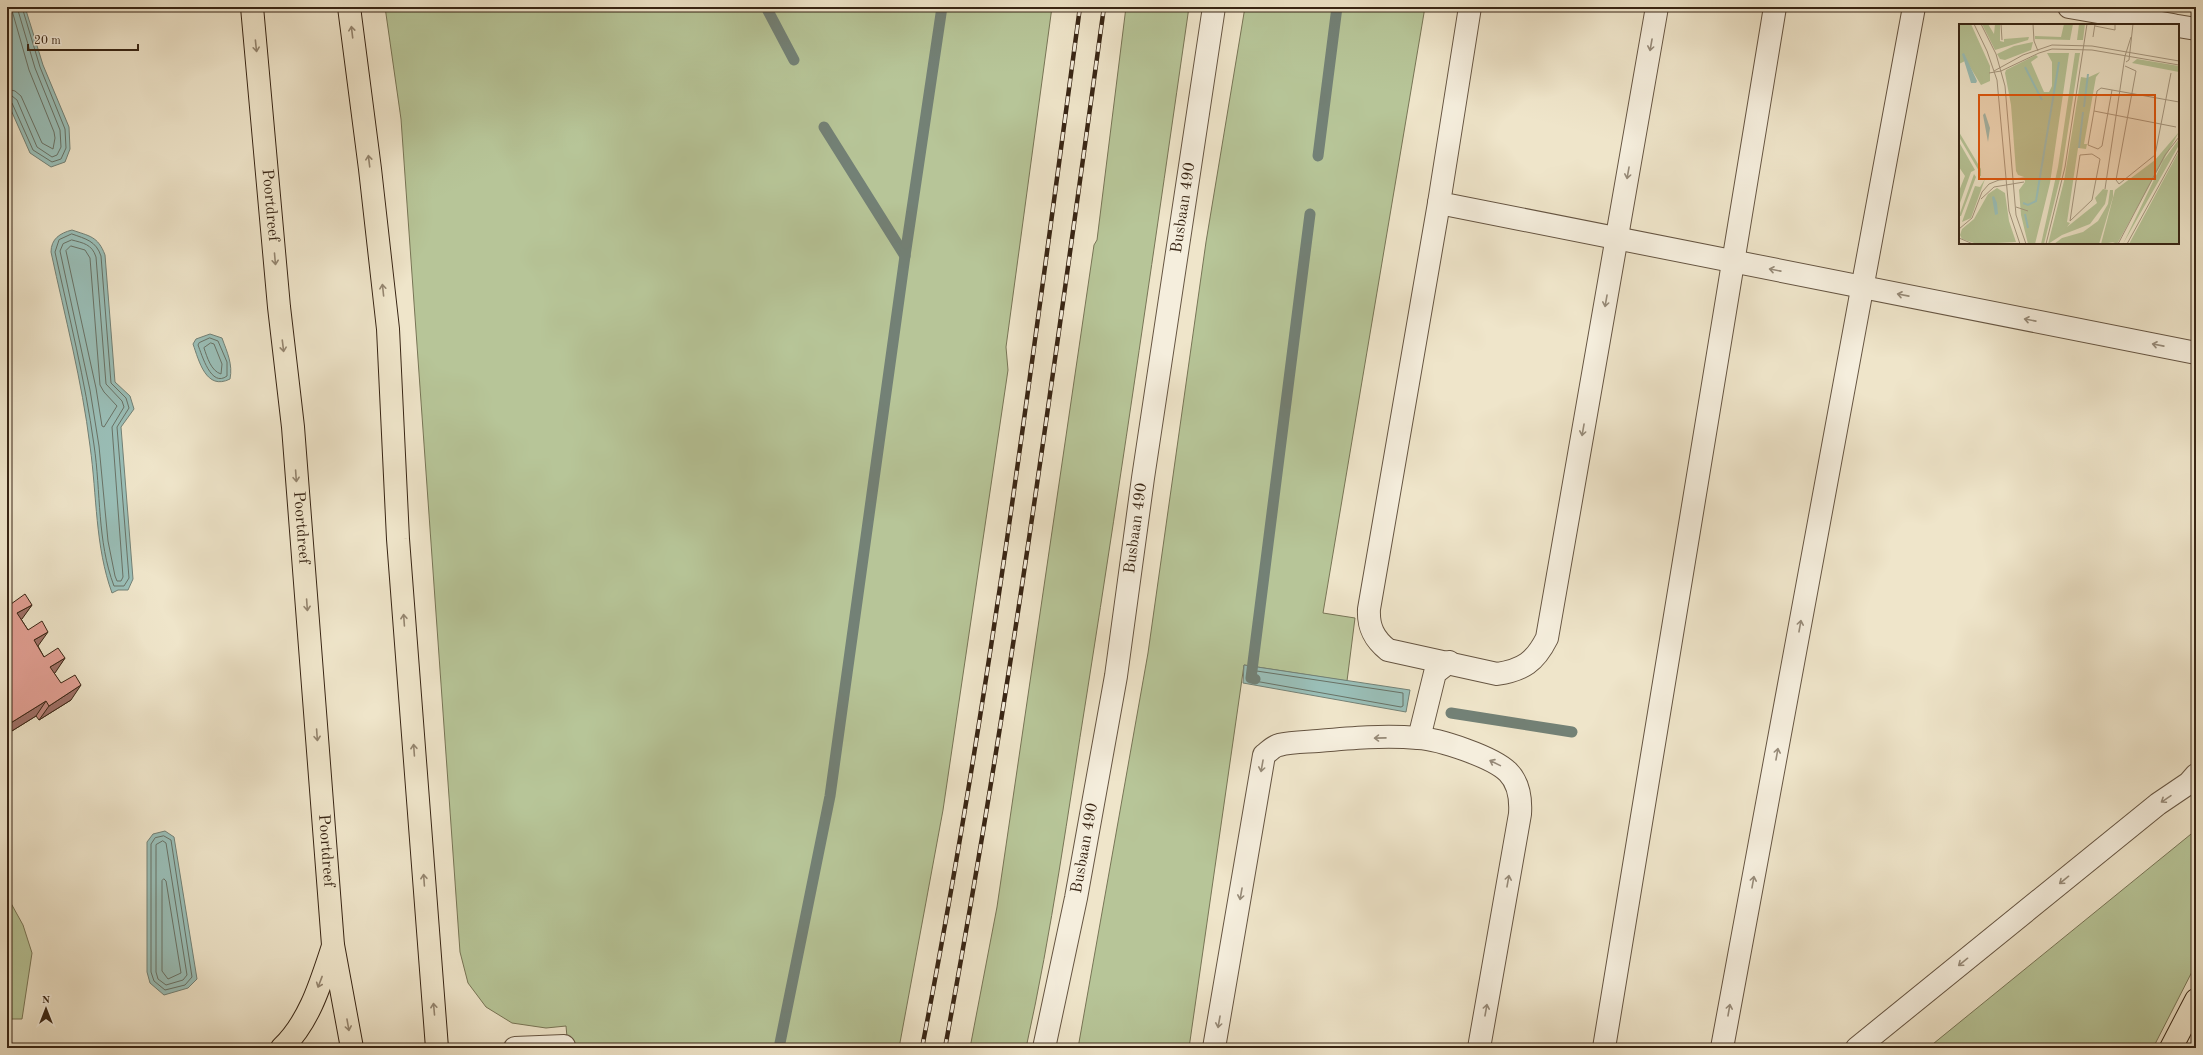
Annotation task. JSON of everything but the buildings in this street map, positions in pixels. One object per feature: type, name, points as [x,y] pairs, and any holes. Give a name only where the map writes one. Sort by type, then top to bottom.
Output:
[{"type":"main road","name":"Poortdreef","points":[[252,7],[279,308],[293,427],[333,945],[352,1048]]},
{"type":"main road","points":[[349,7],[370,169],[388,329],[398,539],[437,1048]]},
{"type":"main road","points":[[282,1048],[293,1038],[307,1015],[333,945]]},
{"type":"main road","points":[[2171,1048],[2196,1000]]},
{"type":"street","name":"Busbaan 490","points":[[1044,1048],[1076,898],[1116,676],[1143,478],[1214,7]]},
{"type":"street","points":[[1470,7],[1439,203],[1368,609],[1368,621],[1372,633],[1388,650],[1449,662],[1497,674],[1514,671],[1532,660],[1539,652],[1547,638],[1657,7]]},
{"type":"street","points":[[1604,1048],[1775,7]]},
{"type":"street","points":[[1722,1048],[1914,7]]},
{"type":"street","points":[[2069,7],[2167,24]]},
{"type":"street","points":[[2179,26],[2196,29]]},
{"type":"street","points":[[1439,203],[2196,353]]},
{"type":"street","points":[[1419,738],[1435,672],[1449,662]]},
{"type":"street","points":[[1214,1048],[1264,756],[1277,745],[1349,738],[1419,738],[1444,743],[1498,764],[1509,773],[1517,786],[1521,800],[1520,814],[1479,1048]]},
{"type":"street","points":[[1857,1048],[2158,804],[2189,783],[2196,775]]},
{"type":"street","points":[[515,1048],[564,1046]]},
{"type":"green space","points":[[385,7],[1052,7],[1006,347],[1008,370],[943,810],[899,1048],[568,1048],[566,1026],[546,1028],[512,1023],[486,1007],[468,983],[460,952],[401,119]]},
{"type":"green space","points":[[1126,7],[1189,7],[1126,436],[1059,871],[1044,960],[1026,1048],[970,1048],[997,907],[1094,245],[1097,240]]},
{"type":"green space","points":[[1245,7],[1425,7],[1323,613],[1355,618],[1347,681],[1244,665],[1189,1048],[1078,1048],[1148,653],[1206,242]]},
{"type":"green space","points":[[2196,830],[2196,964],[2153,1048],[1928,1048]]},
{"type":"green space","points":[[7,896],[23,925],[32,953],[22,1019],[7,1019]]},
{"type":"water","points":[[7,7],[25,7],[43,65],[69,127],[70,149],[65,162],[51,167],[30,153],[7,101]]},
{"type":"water","points":[[72,230],[96,240],[105,255],[115,382],[130,396],[134,409],[121,427],[133,579],[128,590],[118,590],[112,593],[106,575],[99,539],[87,422],[73,349],[51,252],[51,247],[54,240],[60,235]]},
{"type":"water","points":[[210,334],[222,338],[228,353],[231,368],[230,379],[222,382],[209,378],[201,366],[193,344],[196,339]]},
{"type":"water","points":[[1244,665],[1410,690],[1406,712],[1243,683]]},
{"type":"water","points":[[165,831],[174,837],[197,979],[188,988],[164,995],[150,983],[147,972],[147,842],[153,834]]},
{"type":"waterway","points":[[766,7],[794,60]]},
{"type":"waterway","points":[[779,1048],[830,796],[905,256],[942,7]]},
{"type":"waterway","points":[[1318,156],[1337,7]]},
{"type":"waterway","points":[[824,127],[905,256]]},
{"type":"waterway","points":[[1255,679],[1251,678],[1310,214]]},
{"type":"waterway","points":[[1451,713],[1572,732]]},
{"type":"railway","points":[[922,1048],[946,919],[989,659],[1027,399],[1080,7]]},
{"type":"railway","points":[[945,1048],[1011,659],[1104,7]]}]
